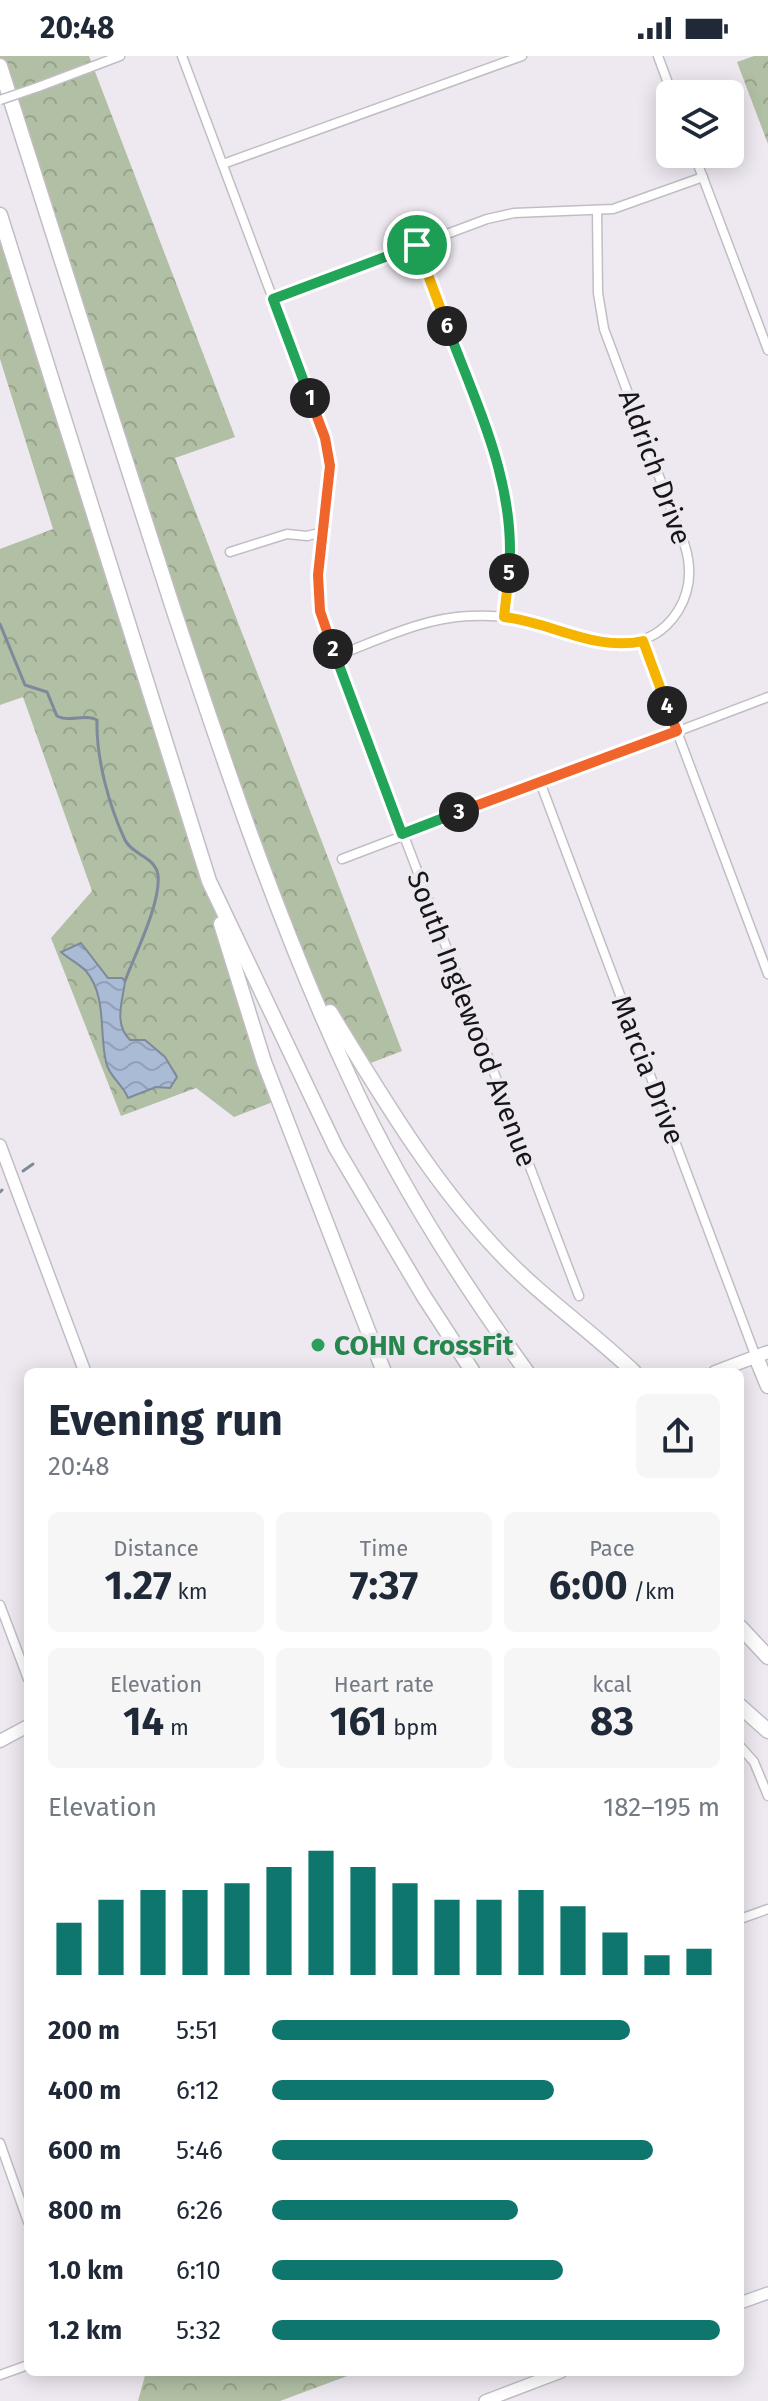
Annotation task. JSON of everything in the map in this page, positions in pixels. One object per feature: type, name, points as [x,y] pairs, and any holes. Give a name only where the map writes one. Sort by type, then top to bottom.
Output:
[{"type":"highway","points":[[0,66],[224,764],[274,898],[348,1074],[393,1160],[455,1265],[524,1368]]},
{"type":"highway","points":[[0,215],[256,1040],[382,1368]]},
{"type":"highway","points":[[209,881],[336,1148],[470,1368]]},
{"type":"highway","points":[[309,978],[405,1133],[467,1217],[525,1277],[629,1368]]},
{"type":"highway","points":[[762,1355],[768,1386]]},
{"type":"highway","points":[[744,1631],[768,1657]]},
{"type":"highway","points":[[744,1707],[768,1731]]},
{"type":"main road","points":[[726,1368],[762,1355]]},
{"type":"main road","points":[[0,1741],[24,1732]]},
{"type":"street","points":[[0,100],[120,56]]},
{"type":"street","name":"South Inglewood Avenue","points":[[182,56],[327,448],[330,483],[318,598],[336,656],[579,1296]]},
{"type":"street","points":[[223,164],[522,56]]},
{"type":"street","points":[[658,56],[667,80]]},
{"type":"street","points":[[699,168],[768,350]]},
{"type":"street","points":[[273,299],[505,214],[625,206],[703,177]]},
{"type":"street","name":"Aldrich Drive","points":[[597,210],[598,293],[604,329],[689,563],[689,583],[682,604],[664,628],[643,641]]},
{"type":"street","points":[[417,245],[505,485],[511,541],[504,617]]},
{"type":"street","points":[[230,552],[273,537],[323,532]]},
{"type":"street","points":[[336,656],[434,621],[469,616],[504,617],[604,643],[627,645],[643,641],[768,974]]},
{"type":"street","points":[[342,859],[768,697]]},
{"type":"street","name":"Marcia Drive","points":[[540,782],[762,1355]]},
{"type":"street","points":[[0,1145],[84,1368]]},
{"type":"street","points":[[0,1605],[24,1668]]},
{"type":"street","points":[[744,1751],[754,1762],[768,1796]]},
{"type":"street","points":[[744,1918],[768,1909]]},
{"type":"street","points":[[0,2143],[24,2211]]},
{"type":"street","points":[[744,2302],[768,2293]]},
{"type":"street","points":[[0,2375],[24,2366]]},
{"type":"street","points":[[485,2401],[551,2376]]},
{"type":"green space","points":[[0,56],[89,56],[235,437],[175,458],[402,1051],[363,1066],[309,978],[274,898],[0,66]]},
{"type":"green space","points":[[754,56],[768,56],[768,144],[744,80],[737,62]]},
{"type":"green space","points":[[0,215],[278,1100],[234,1117],[196,1088],[121,1116],[51,938],[92,891],[23,697],[0,705],[0,549],[53,529],[0,359]]},
{"type":"green space","points":[[145,2376],[347,2376],[280,2401],[138,2401]]},
{"type":"water","points":[[81,943],[108,978],[122,978],[125,981],[120,1012],[122,1026],[130,1040],[145,1040],[165,1057],[177,1077],[170,1088],[156,1087],[128,1098],[110,1072],[104,1051],[100,1003],[93,981],[86,971],[61,952]]},
{"type":"waterway","points":[[0,624],[25,685],[47,692],[57,716],[97,720],[101,766],[119,827],[128,845],[156,869],[156,900],[125,981]]},
{"type":"waterway","points":[[23,1171],[33,1164]]},
{"type":"place","name":"COHN CrossFit","points":[[318,1345]]},
{"type":"route","points":[[417,245],[505,485],[511,541],[504,617],[531,621],[611,645],[643,641],[677,731],[402,834],[320,611],[319,559],[330,466],[322,430],[273,299],[417,245]]}]
